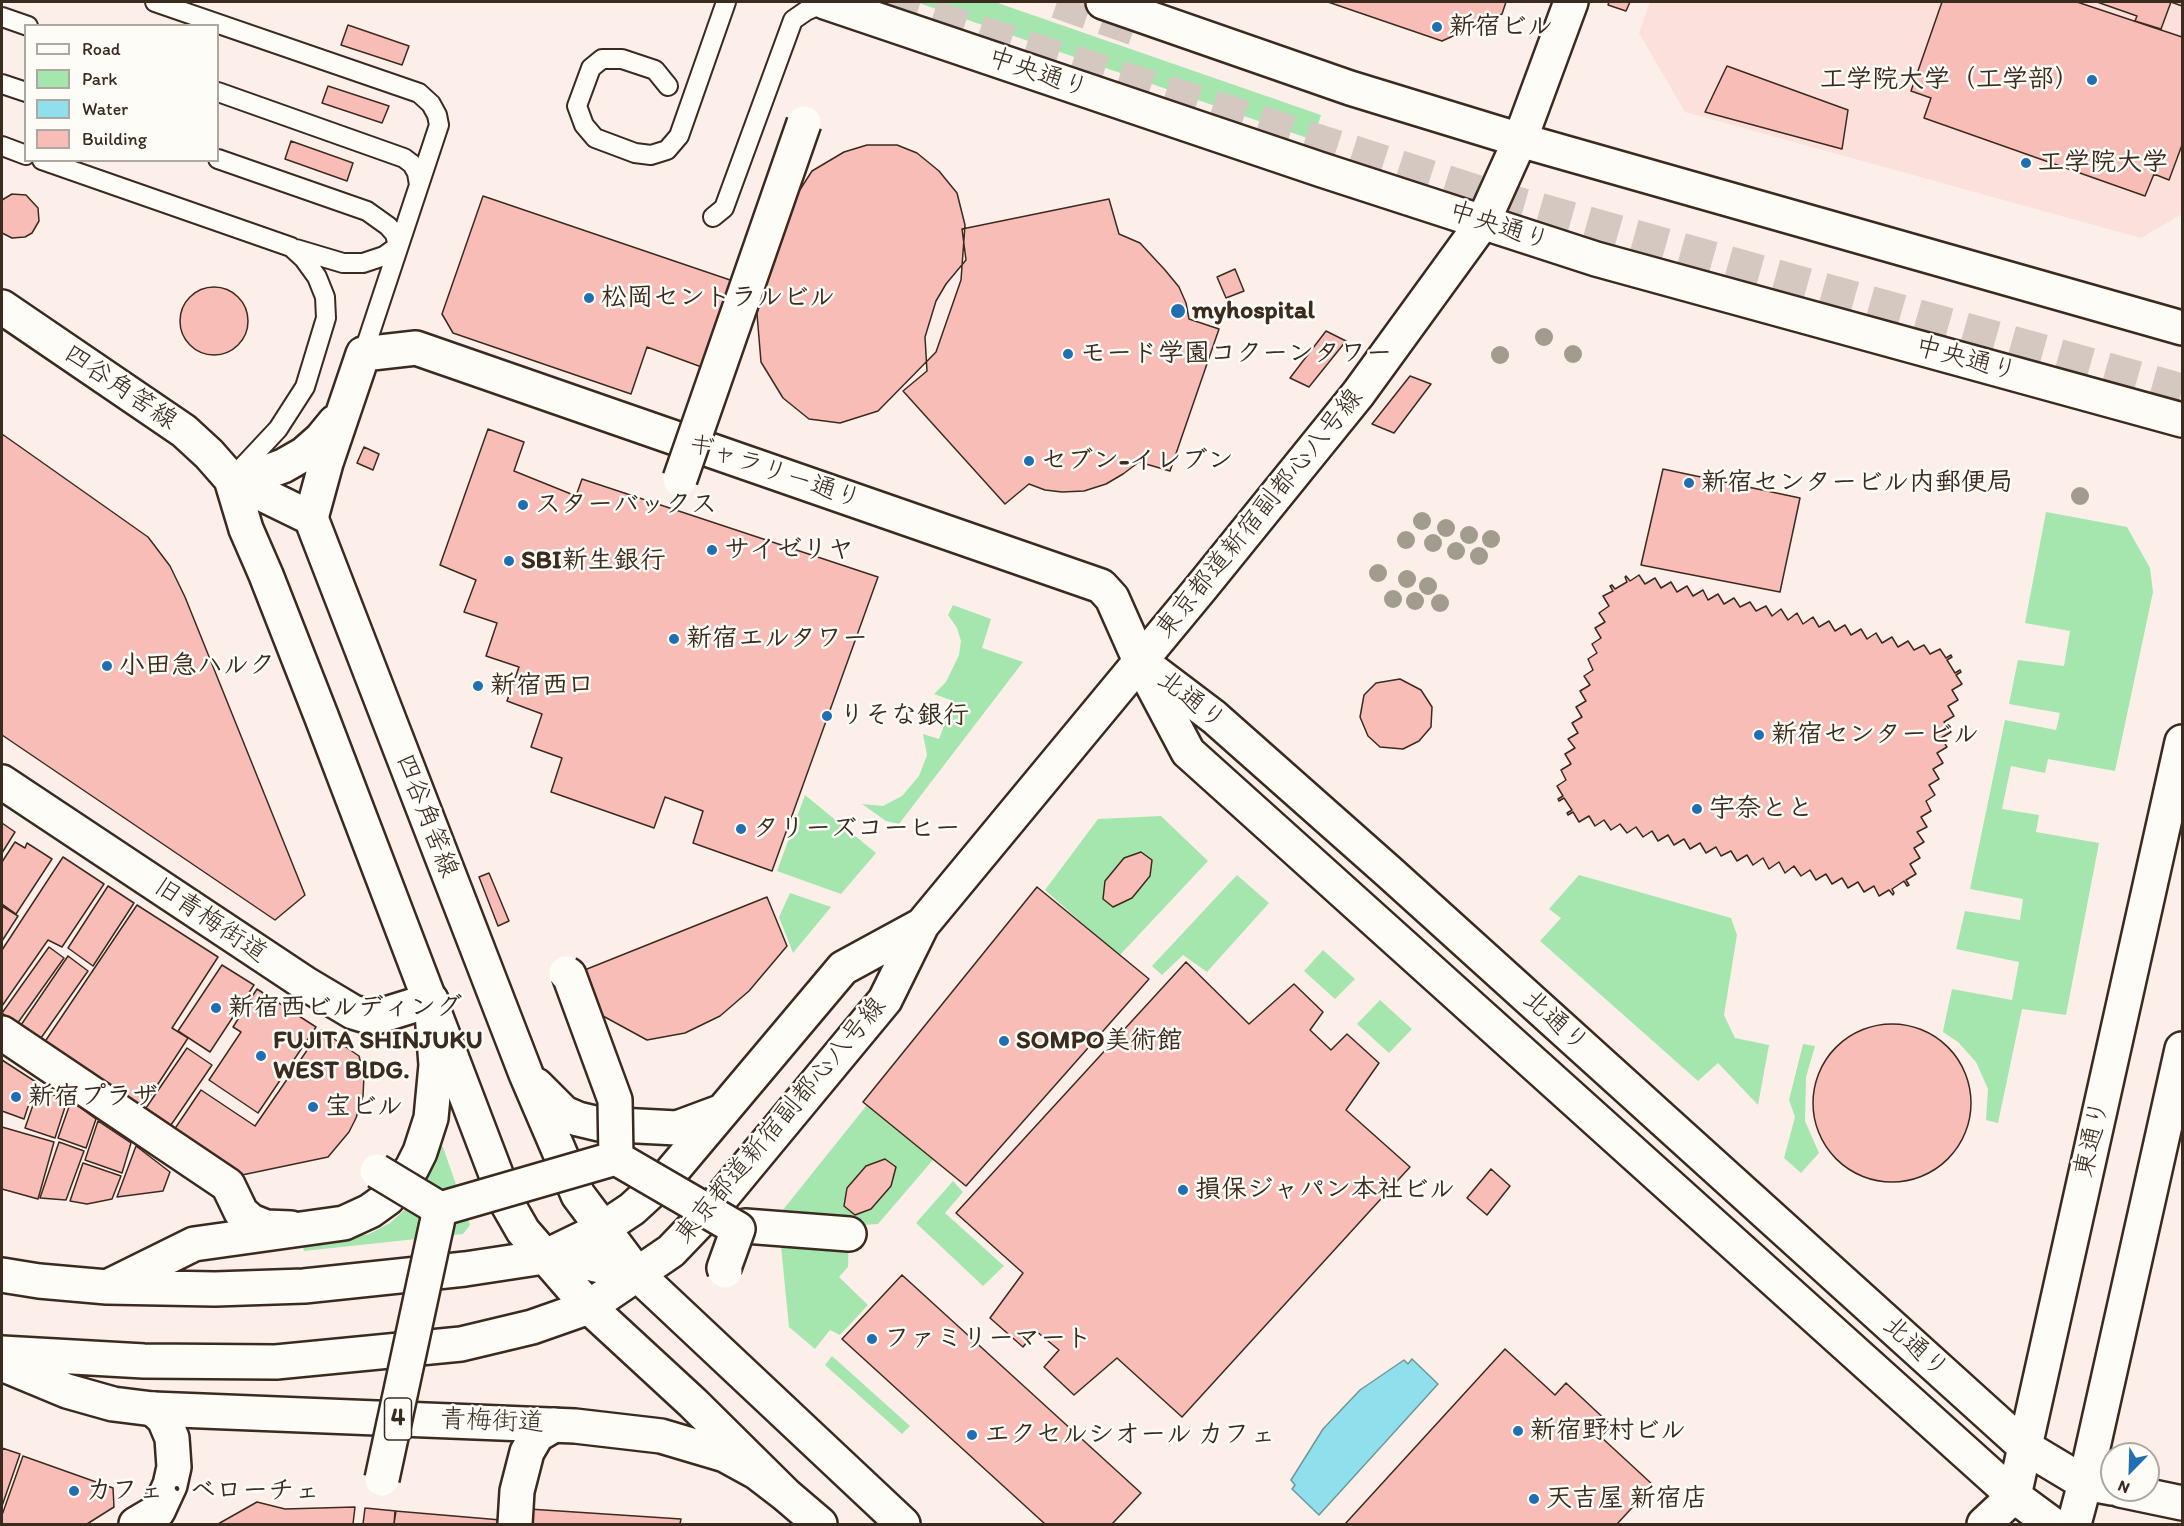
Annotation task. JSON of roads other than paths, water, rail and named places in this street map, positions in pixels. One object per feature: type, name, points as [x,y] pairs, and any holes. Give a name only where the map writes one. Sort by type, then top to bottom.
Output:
[{"type":"main road","name":"中央通り","points":[[826,2],[1322,170],[1596,259],[2182,420]]},
{"type":"main road","points":[[1103,2],[1350,88],[1520,140],[2182,328]]},
{"type":"main road","name":"東京都道新宿副都心八号線","points":[[2,1353],[144,1361],[276,1362],[461,1344],[532,1327],[589,1307],[671,1251],[717,1203],[885,1000],[921,925],[1358,394],[1483,222],[1520,140],[1571,2]]},
{"type":"main road","points":[[680,479],[804,123]]},
{"type":"main road","name":"四谷角筈線","points":[[2,307],[184,431],[231,479],[311,518],[526,1074],[578,1195],[638,1275]]},
{"type":"main road","name":"ギャラリー通り","points":[[363,354],[416,348],[1101,586],[1112,598],[1140,661]]},
{"type":"main road","points":[[311,518],[363,354]]},
{"type":"main road","points":[[231,479],[261,474],[283,466],[304,454],[321,439],[344,411]]},
{"type":"main road","name":"四谷角筈線","points":[[231,479],[246,529],[318,707],[507,1203],[523,1230],[544,1257],[589,1307],[693,1403],[786,1495]]},
{"type":"main road","name":"北通り","points":[[1140,661],[1214,717],[1389,872],[2025,1447],[2099,1485]]},
{"type":"main road","name":"北通り","points":[[1140,661],[1188,752],[2014,1496],[2052,1524]]},
{"type":"main road","name":"東通り","points":[[2014,1496],[2182,742]]},
{"type":"main road","name":"旧青梅街道","points":[[2,782],[306,984],[352,1012],[373,1018],[431,1000]]},
{"type":"main road","name":"東京都道新宿副都心八号線","points":[[544,1257],[602,1229],[632,1209],[668,1176],[843,968],[921,925]]},
{"type":"main road","points":[[566,973],[569,975],[615,1100],[616,1158]]},
{"type":"main road","points":[[107,1287],[194,1244],[344,1223],[370,1211],[388,1198],[412,1168],[431,1118],[436,1065],[431,1000]]},
{"type":"main road","points":[[2,1033],[228,1185],[241,1212],[251,1221],[266,1227],[298,1229]]},
{"type":"main road","points":[[2074,1524],[2099,1485],[2182,1049]]},
{"type":"main road","points":[[526,1074],[564,1113],[599,1124],[677,1128],[722,1111]]},
{"type":"main road","points":[[377,1171],[440,1209],[616,1158],[738,1229]]},
{"type":"main road","points":[[382,1479],[440,1209]]},
{"type":"main road","points":[[725,1271],[724,1268],[738,1229],[745,1226],[849,1234]]},
{"type":"main road","points":[[2,1275],[107,1287],[215,1289],[304,1286],[465,1269],[544,1257],[587,1263],[638,1275],[903,1524]]},
{"type":"main road","name":"青梅街道","points":[[2,1364],[67,1391],[113,1404],[153,1409],[554,1425],[632,1431],[661,1436],[695,1444],[725,1455],[756,1472],[820,1524]]},
{"type":"main road","points":[[136,1524],[158,1511],[170,1485],[174,1467],[172,1438],[164,1419],[153,1409]]},
{"type":"main road","points":[[515,1524],[517,1491],[527,1452],[537,1436],[554,1425]]},
{"type":"main road","points":[[1984,1524],[2014,1496]]},
{"type":"main road","points":[[2160,1498],[2182,1503]]},
{"type":"lane","points":[[155,2],[219,24]]},
{"type":"lane","points":[[668,86],[655,70],[622,59],[602,59],[591,68],[577,106],[584,125],[595,138],[635,153],[651,155],[667,150],[679,136],[726,2]]},
{"type":"lane","points":[[713,217],[724,208],[793,20],[826,2]]},
{"type":"lane","points":[[4,13],[24,24]]},
{"type":"lane","points":[[219,24],[419,93],[431,104],[437,115],[439,124],[363,354]]},
{"type":"lane","points":[[2,84],[24,91]]},
{"type":"lane","points":[[219,92],[404,158],[412,164],[417,173],[419,185]]},
{"type":"lane","points":[[2,146],[24,154]]},
{"type":"lane","points":[[219,159],[367,211],[388,226],[395,234],[398,246]]},
{"type":"lane","points":[[48,162],[325,260],[363,263],[384,256],[398,246]]},
{"type":"lane","points":[[231,479],[278,429],[294,406],[305,387],[326,318],[325,297],[317,278],[304,259],[291,247]]},
{"type":"water","points":[[1412,1359],[1438,1384],[1319,1515],[1292,1489],[1295,1485],[1291,1480],[1323,1429],[1360,1390],[1404,1360],[1408,1364]]},
{"type":"tunnel","points":[[886,2],[1485,194],[2182,390]]},
{"type":"tunnel","points":[[1057,2],[1134,29]]},
{"type":"place","name":"新宿ビル","points":[[1437,27]]},
{"type":"place","name":"工学院大学（工学部）","points":[[2092,80]]},
{"type":"place","name":"工学院大学","points":[[2026,163]]},
{"type":"place","name":"松岡セントラルビル","points":[[589,298]]},
{"type":"place","name":"myhospital","points":[[1178,311]]},
{"type":"place","name":"モード学園コクーンタワー","points":[[1068,354]]},
{"type":"place","name":"セブン-イレブン","points":[[1029,461]]},
{"type":"place","name":"新宿センタービル内郵便局","points":[[1689,483]]},
{"type":"place","name":"スターバックス","points":[[523,505]]},
{"type":"place","name":"サイゼリヤ","points":[[712,550]]},
{"type":"place","name":"SBI新生銀行","points":[[509,561]]},
{"type":"place","name":"新宿エルタワー","points":[[674,639]]},
{"type":"place","name":"小田急ハルク","points":[[107,666]]},
{"type":"place","name":"新宿西口","points":[[478,686]]},
{"type":"place","name":"りそな銀行","points":[[827,716]]},
{"type":"place","name":"新宿センタービル","points":[[1759,735]]},
{"type":"place","name":"宇奈とと","points":[[1697,809]]},
{"type":"place","name":"タリーズコーヒー","points":[[741,829]]},
{"type":"place","name":"新宿西ビルディング","points":[[216,1008]]},
{"type":"place","name":"SOMPO美術館","points":[[1004,1041]]},
{"type":"place","name":"FUJITA SHINJUKU WEST BlDG.","points":[[261,1056]]},
{"type":"place","name":"新宿プラザ","points":[[16,1097]]},
{"type":"place","name":"宝ビル","points":[[313,1107]]},
{"type":"place","name":"損保ジャパン本社ビル","points":[[1183,1190]]},
{"type":"place","name":"ファミリーマート","points":[[872,1339]]},
{"type":"place","name":"新宿野村ビル","points":[[1518,1431]]},
{"type":"place","name":"エクセルシオール カフェ","points":[[972,1435]]},
{"type":"place","name":"カフェ・ベローチェ","points":[[74,1491]]},
{"type":"place","name":"天吉屋 新宿店","points":[[1534,1499]]}]
